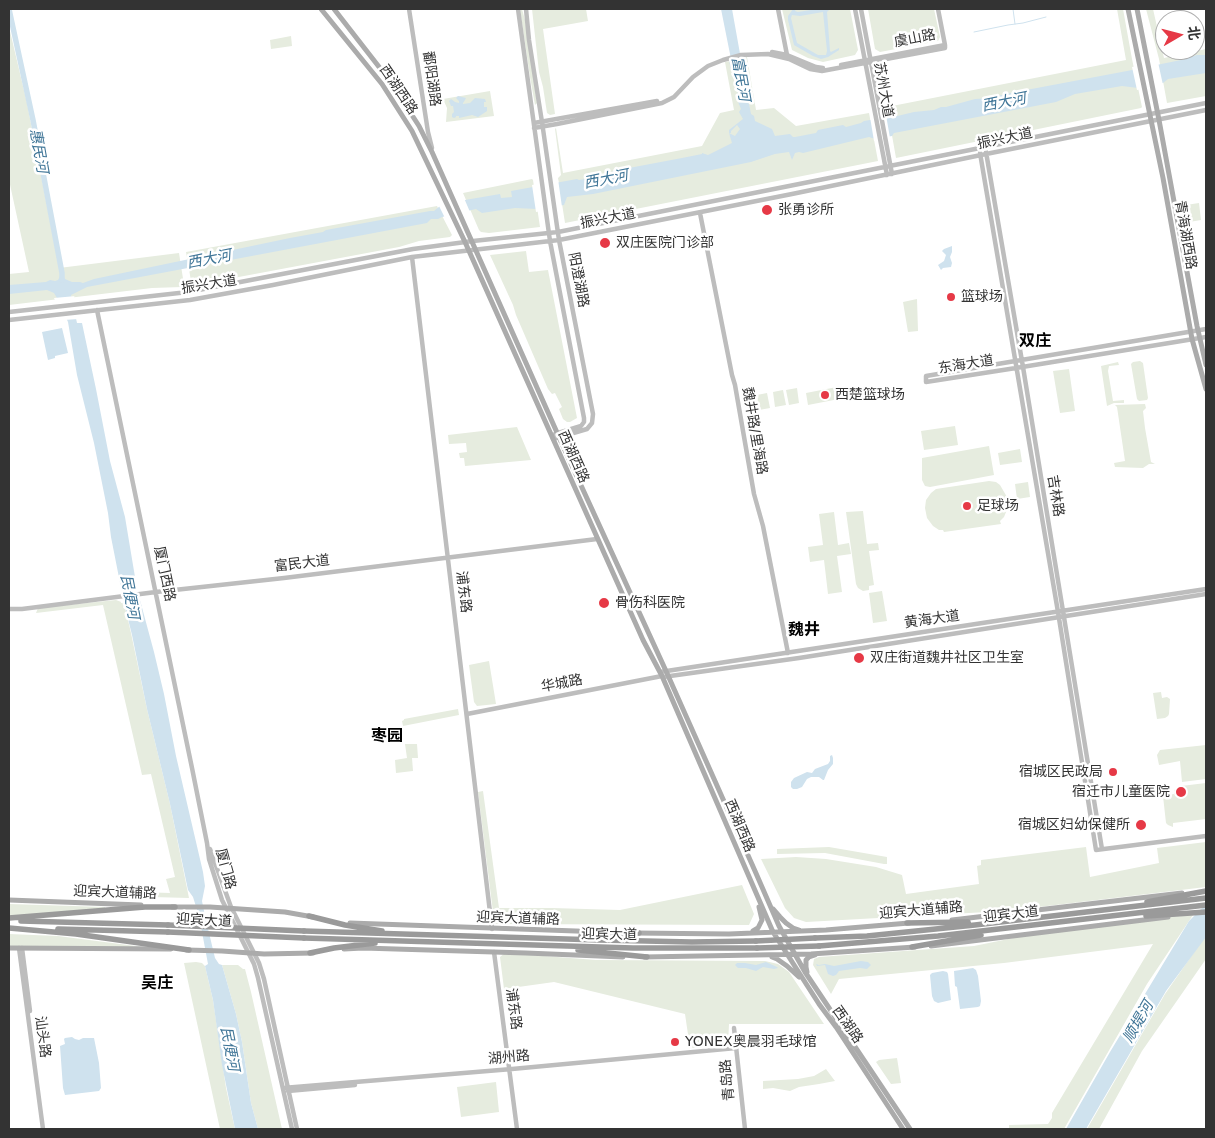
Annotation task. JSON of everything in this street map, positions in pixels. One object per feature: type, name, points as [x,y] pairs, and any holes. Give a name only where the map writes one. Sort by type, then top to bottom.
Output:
[{"type":"highway","points":[[1061,915],[1206,891]]},
{"type":"highway","name":"迎宾大道","points":[[304,935],[452,936],[692,942],[756,941],[867,936],[1206,900]]},
{"type":"highway","name":"迎宾大道","points":[[9,919],[398,941],[543,946],[757,948],[819,946],[938,936],[1199,906],[1206,900]]},
{"type":"highway","points":[[9,919],[144,907],[175,907]]},
{"type":"highway","points":[[1109,916],[1206,912]]},
{"type":"highway","points":[[908,923],[966,923],[1038,915],[1053,916]]},
{"type":"highway","points":[[309,916],[368,929],[428,932],[452,936]]},
{"type":"highway","points":[[912,947],[1028,929],[1042,924]]},
{"type":"highway","points":[[9,928],[76,934],[189,950]]},
{"type":"highway","name":"迎宾大道","points":[[9,928],[168,928]]},
{"type":"highway","points":[[530,938],[639,933]]},
{"type":"highway","points":[[310,953],[342,947],[398,941]]},
{"type":"highway","points":[[543,946],[647,957]]},
{"type":"main road","name":"西湖西路","points":[[321,9],[382,84],[412,131],[465,242],[643,640],[664,674],[774,932]]},
{"type":"main road","name":"西湖西路","points":[[334,9],[390,81],[419,126],[432,152],[664,674],[782,932]]},
{"type":"main road","name":"青海湖西路","points":[[1128,9],[1152,121],[1192,339],[1206,389]]},
{"type":"main road","name":"青海湖西路","points":[[1136,9],[1158,112],[1199,338],[1206,365]]},
{"type":"main road","points":[[743,863],[762,915],[761,924],[756,930],[747,933]]},
{"type":"main road","points":[[757,874],[775,911],[786,923],[798,930],[820,930]]},
{"type":"main road","name":"迎宾大道辅路","points":[[9,900],[229,908],[285,912],[356,924],[729,934],[820,930],[955,920],[1206,891]]},
{"type":"main road","points":[[9,948],[222,950],[252,953],[310,953],[363,948],[628,958],[795,955],[937,946],[1192,913]]},
{"type":"main road","name":"西湖路","points":[[774,932],[819,1004],[903,1129]]},
{"type":"main road","name":"西湖路","points":[[782,932],[805,972],[910,1129]]},
{"type":"main road","points":[[827,1004],[807,974],[806,960],[809,957],[830,953]]},
{"type":"main road","points":[[757,956],[776,959],[787,966],[796,973],[819,1004]]},
{"type":"street","name":"鄱阳湖路","points":[[410,9],[432,152]]},
{"type":"street","name":"阳澄湖路","points":[[518,9],[550,241],[584,418],[581,426],[552,437]]},
{"type":"street","name":"阳澄湖路","points":[[526,9],[559,240],[593,414],[592,423],[586,430],[558,435]]},
{"type":"street","points":[[778,9],[787,55]]},
{"type":"street","name":"苏州大道","points":[[855,9],[869,61]]},
{"type":"street","name":"苏州大道","points":[[860,9],[890,174]]},
{"type":"street","name":"虞山路","points":[[740,54],[768,54],[789,59],[816,71],[822,71],[945,45],[938,9]]},
{"type":"street","name":"虞山路","points":[[534,126],[662,103],[674,97],[693,77],[708,66],[722,58],[751,51],[787,55],[820,68],[869,61]]},
{"type":"street","name":"振兴大道","points":[[9,312],[188,292],[413,249],[549,234],[1206,103]]},
{"type":"street","name":"振兴大道","points":[[9,320],[190,300],[412,257],[559,240],[1206,110]]},
{"type":"street","name":"吉林路","points":[[979,149],[1016,368],[1061,615],[1102,849],[1096,850],[1061,615],[1022,360],[985,148]]},
{"type":"street","name":"魏井路/里海路","points":[[700,212],[735,385],[754,494],[763,526],[788,653]]},
{"type":"street","name":"浦东路","points":[[412,257],[492,929]]},
{"type":"street","name":"厦门西路","points":[[97,310],[207,844]]},
{"type":"street","name":"东海大道","points":[[1206,329],[926,376],[926,382],[1206,337]]},
{"type":"street","name":"富民大道","points":[[9,608],[22,609],[598,539]]},
{"type":"street","name":"黄海大道","points":[[664,674],[792,659],[1206,589]]},
{"type":"street","name":"黄海大道","points":[[664,674],[788,653],[1206,594]]},
{"type":"street","name":"华城路","points":[[467,714],[664,674]]},
{"type":"street","points":[[1102,849],[1206,836]]},
{"type":"street","name":"厦门路","points":[[207,844],[219,874],[229,908],[252,953],[297,1129]]},
{"type":"street","name":"汕头路","points":[[21,948],[44,1129]]},
{"type":"street","name":"浦东路","points":[[494,952],[517,1129]]},
{"type":"street","name":"青岛路","points":[[734,1028],[745,1129]]},
{"type":"street","name":"湖州路","points":[[286,1090],[509,1071],[736,1048]]},
{"type":"street","name":"厦门路","points":[[286,1090],[292,1129]]},
{"type":"shaded area","points":[[520,9],[522,9],[525,20],[537,103],[535,105],[530,77]]},
{"type":"shaded area","points":[[532,9],[586,9],[588,21],[543,29],[555,114],[550,115],[547,113],[539,72]]},
{"type":"shaded area","points":[[782,9],[850,9],[858,50],[855,55],[823,62],[808,58],[792,50]]},
{"type":"shaded area","points":[[868,9],[934,9],[940,37],[938,41],[880,52],[875,49]]},
{"type":"shaded area","points":[[1117,9],[1123,9],[1141,108],[896,158],[887,107],[1126,60]]},
{"type":"shaded area","points":[[1146,9],[1153,9],[1155,44]]},
{"type":"shaded area","points":[[9,27],[27,103],[59,268],[179,253],[184,285],[182,287],[152,288],[9,305],[9,274],[29,272],[9,180]]},
{"type":"shaded area","points":[[291,36],[292,46],[271,49],[270,40]]},
{"type":"shaded area","points":[[1206,49],[1206,96],[1167,103],[1159,60],[1205,60]]},
{"type":"shaded area","points":[[747,57],[756,110],[774,108],[796,126],[869,113],[878,161],[565,223],[558,178],[561,175],[556,128],[563,173],[702,146],[720,113],[734,110],[725,62]]},
{"type":"shaded area","points":[[490,91],[494,116],[446,122],[447,108],[443,99]]},
{"type":"shaded area","points":[[532,179],[540,227],[489,233],[479,230],[463,193]]},
{"type":"shaded area","points":[[1199,203],[1201,220],[1189,222],[1186,205]]},
{"type":"shaded area","points":[[437,206],[452,235],[450,237],[419,241],[399,247],[196,285],[191,281],[186,252]]},
{"type":"shaded area","points":[[526,251],[529,272],[548,270],[577,418],[570,422],[563,419],[559,409],[562,407],[555,393],[552,394],[548,389],[490,255]]},
{"type":"shaded area","points":[[917,299],[918,331],[908,332],[903,302]]},
{"type":"shaded area","points":[[1140,361],[1143,363],[1148,398],[1147,400],[1139,401],[1137,399],[1131,364]]},
{"type":"shaded area","points":[[1118,362],[1119,365],[1109,366],[1108,371],[1113,401],[1124,400],[1124,403],[1114,403],[1107,406],[1101,366]]},
{"type":"shaded area","points":[[1069,369],[1075,411],[1060,413],[1053,371]]},
{"type":"shaded area","name":"西楚篮球场","points":[[842,386],[844,398],[808,405],[806,393]]},
{"type":"shaded area","points":[[797,388],[799,403],[789,405],[786,390]]},
{"type":"shaded area","points":[[783,390],[786,405],[775,407],[773,392]]},
{"type":"shaded area","points":[[767,393],[770,408],[759,410],[757,395]]},
{"type":"shaded area","points":[[1145,404],[1146,408],[1143,411],[1145,428],[1151,462],[1155,464],[1149,464],[1143,468],[1115,467],[1114,463],[1125,461],[1117,407],[1115,405]]},
{"type":"shaded area","points":[[955,426],[958,445],[924,450],[921,431]]},
{"type":"shaded area","points":[[517,427],[531,460],[465,466],[464,458],[460,458],[459,453],[467,452],[466,443],[449,444],[448,435]]},
{"type":"shaded area","points":[[989,446],[994,475],[930,487],[925,486],[922,480],[922,458]]},
{"type":"shaded area","points":[[1020,449],[1022,462],[1000,465],[998,453]]},
{"type":"shaded area","points":[[989,481],[1000,485],[1007,497],[1008,507],[1000,521],[1001,524],[944,532],[933,526],[927,518],[926,500],[936,489]]},
{"type":"shaded area","points":[[1028,482],[1030,497],[1017,499],[1015,484]]},
{"type":"shaded area","points":[[863,511],[867,544],[878,543],[879,550],[869,551],[874,585],[869,586],[869,590],[863,591],[856,584],[846,512]]},
{"type":"shaded area","points":[[834,512],[838,545],[849,543],[851,554],[837,556],[842,592],[828,594],[824,560],[810,562],[808,547],[823,545],[819,514]]},
{"type":"shaded area","points":[[882,591],[887,621],[873,623],[869,593]]},
{"type":"shaded area","points":[[116,600],[124,603],[170,804],[189,898],[112,896],[111,891],[170,893],[166,879],[175,877],[151,774],[142,775],[103,605],[36,613],[38,608]]},
{"type":"shaded area","points":[[489,661],[496,704],[477,706],[474,702],[469,665]]},
{"type":"shaded area","points":[[1161,692],[1162,698],[1167,697],[1170,699],[1169,714],[1165,718],[1157,719],[1153,693]]},
{"type":"shaded area","points":[[458,709],[459,715],[403,726],[402,721],[404,719]]},
{"type":"shaded area","points":[[405,744],[417,744],[418,758],[412,758],[413,771],[396,773],[395,760],[407,758]]},
{"type":"shaded area","points":[[1206,745],[1206,779],[1182,782],[1180,761],[1159,765],[1157,755],[1160,750]]},
{"type":"shaded area","points":[[1206,783],[1206,819],[1173,823],[1173,827],[1168,825],[1166,823],[1163,796],[1174,794],[1174,790],[1181,786]]},
{"type":"shaded area","points":[[483,791],[499,908],[620,910],[742,885],[754,914],[749,925],[495,924],[478,792]]},
{"type":"shaded area","points":[[1206,842],[1206,887],[1005,911],[806,922],[794,918],[785,908],[761,859],[796,857],[826,859],[876,867],[902,875],[906,894],[979,884],[977,866],[981,865],[981,860],[1086,847],[1090,877],[1159,863],[1157,848]]},
{"type":"shaded area","points":[[829,847],[887,857],[887,864],[825,853],[777,854],[777,849]]},
{"type":"shaded area","points":[[9,904],[105,907],[105,910],[9,917]]},
{"type":"shaded area","points":[[1193,915],[1147,984],[1064,1129],[1009,1129],[1009,1125],[1048,1124],[1052,1118],[1052,1113],[1153,944],[1004,963],[839,979],[831,994],[813,965],[814,959],[819,957],[974,946],[1043,932]]},
{"type":"shaded area","points":[[9,934],[58,936],[151,948],[9,946]]},
{"type":"shaded area","points":[[1206,935],[1206,959],[1142,1051],[1099,1129],[1087,1129],[1165,994]]},
{"type":"shaded area","points":[[505,953],[596,960],[765,961],[778,964],[789,972],[824,1024],[729,1024],[728,1045],[690,1048],[685,1014],[554,982],[504,989],[500,957]]},
{"type":"shaded area","points":[[184,963],[202,963],[205,966],[213,1000],[226,1088],[235,1129],[220,1129]]},
{"type":"shaded area","points":[[222,965],[238,965],[245,969],[282,1129],[258,1129],[251,1103],[236,1014]]},
{"type":"shaded area","points":[[897,1058],[901,1083],[891,1084],[876,1062]]},
{"type":"shaded area","points":[[826,1069],[835,1081],[799,1087],[790,1091],[773,1088],[763,1089],[763,1081],[814,1076]]},
{"type":"shaded area","points":[[496,1082],[499,1112],[461,1117],[457,1087]]},
{"type":"water","points":[[721,9],[732,9],[744,76],[742,79],[746,101],[749,104],[751,114],[754,116],[755,121],[772,129],[775,136],[790,134],[793,137],[843,125],[846,127],[864,121],[934,110],[975,99],[992,98],[1181,60],[1205,60],[1205,55],[1206,73],[1168,79],[1163,83],[1138,88],[1122,86],[1075,94],[1056,102],[894,133],[892,136],[875,139],[869,137],[803,153],[795,153],[792,160],[789,152],[775,154],[751,162],[593,194],[567,197],[564,205],[537,209],[515,208],[482,213],[476,209],[438,219],[431,219],[427,223],[87,287],[71,295],[77,323],[82,323],[110,461],[125,517],[137,589],[164,694],[176,756],[203,872],[205,886],[202,901],[205,916],[215,958],[222,965],[242,1042],[251,1103],[258,1129],[235,1129],[222,1065],[213,1000],[205,966],[208,964],[199,916],[193,897],[188,890],[147,709],[124,603],[94,443],[77,375],[68,322],[54,293],[47,290],[9,294],[9,285],[55,281],[58,280],[62,273],[65,279],[83,283],[94,279],[326,230],[434,211],[440,206],[465,200],[500,194],[501,198],[512,197],[511,191],[609,175],[613,171],[702,153],[708,155],[732,143],[729,133],[729,130],[743,119],[739,112],[741,109],[736,97],[738,95],[734,73],[731,70],[729,60],[731,59]],"holes":[[[737,125],[740,129],[735,136],[729,133],[731,131]]]},
{"type":"water","points":[[793,9],[796,9],[795,11],[798,12],[835,9],[827,12],[830,51],[839,48],[839,50],[821,59],[794,45],[788,16]],"holes":[[[823,12],[826,55],[818,55],[797,43],[791,18],[792,15],[800,16]]]},
{"type":"water","points":[[458,96],[466,98],[463,104],[470,103],[475,98],[485,99],[484,107],[487,107],[487,111],[478,117],[472,115],[459,118],[459,116],[452,117],[454,112],[453,106],[451,106],[449,101],[451,99],[459,103],[456,98]]},
{"type":"water","points":[[952,246],[951,267],[941,270],[938,265],[944,261],[946,255],[942,251]]},
{"type":"water","points":[[62,328],[68,353],[48,360],[42,332]]},
{"type":"water","points":[[832,755],[833,764],[824,780],[819,777],[811,777],[807,779],[802,787],[793,789],[791,787],[791,782],[794,778],[807,772],[812,773],[815,769],[828,764]]},
{"type":"water","name":"顺堤河","points":[[1206,904],[1206,937],[1166,991],[1086,1129],[1066,1129],[1189,921]]},
{"type":"water","points":[[861,961],[868,962],[871,965],[867,969],[839,971],[833,976],[828,974],[825,965],[817,966],[816,964],[825,964],[834,966]]},
{"type":"water","points":[[766,962],[778,968],[763,967],[756,971],[738,968],[735,965],[737,963],[745,963],[756,965]]},
{"type":"water","points":[[973,968],[978,976],[980,1006],[960,1009],[954,971]]},
{"type":"water","points":[[943,971],[948,974],[951,1000],[938,1003],[934,1001],[932,996],[930,975]]},
{"type":"water","points":[[72,1037],[79,1040],[94,1038],[99,1063],[101,1088],[99,1091],[65,1095],[60,1046],[65,1044],[65,1038]]},
{"type":"pier","points":[[1158,62],[1163,85],[1137,90],[1132,67]]},
{"type":"pier","points":[[886,115],[890,138],[874,141],[870,117]]},
{"type":"pier","points":[[558,179],[562,207],[536,212],[532,185]]},
{"type":"pier","points":[[464,198],[470,212],[445,218],[438,204]]},
{"type":"pier","points":[[74,296],[78,319],[64,320],[54,298]]},
{"type":"pier","points":[[140,588],[143,600],[121,603],[119,591]]},
{"type":"waterway","name":"惠民河","points":[[9,9],[33,120],[62,280]]},
{"type":"waterway","points":[[1013,9],[1015,24]]},
{"type":"waterway","points":[[974,32],[1046,17]]},
{"type":"place","name":"张勇诊所","points":[[767,210]]},
{"type":"place","name":"双庄医院门诊部","points":[[605,243]]},
{"type":"place","name":"篮球场","points":[[951,297]]},
{"type":"place","name":"西楚篮球场","points":[[825,395]]},
{"type":"place","name":"足球场","points":[[967,506]]},
{"type":"place","name":"骨伤科医院","points":[[604,603]]},
{"type":"place","name":"双庄街道魏井社区卫生室","points":[[859,658]]},
{"type":"place","name":"宿城区民政局","points":[[1113,772]]},
{"type":"place","name":"宿迁市儿童医院","points":[[1181,792]]},
{"type":"place","name":"宿城区妇幼保健所","points":[[1141,825]]},
{"type":"place","name":"YONEX奥晨羽毛球馆","points":[[675,1042]]},
{"type":"district","name":"双庄","points":[[1035,342]]},
{"type":"district","name":"魏井","points":[[804,631]]},
{"type":"district","name":"枣园","points":[[387,737]]},
{"type":"district","name":"吴庄","points":[[157,984]]},
{"type":"water label","name":"富民河","points":[[740,79]]},
{"type":"water label","name":"西大河","points":[[1004,103]]},
{"type":"water label","name":"西大河","points":[[606,180]]},
{"type":"water label","name":"西大河","points":[[209,260]]},
{"type":"water label","name":"民便河","points":[[129,597]]},
{"type":"water label","name":"民便河","points":[[229,1049]]}]
